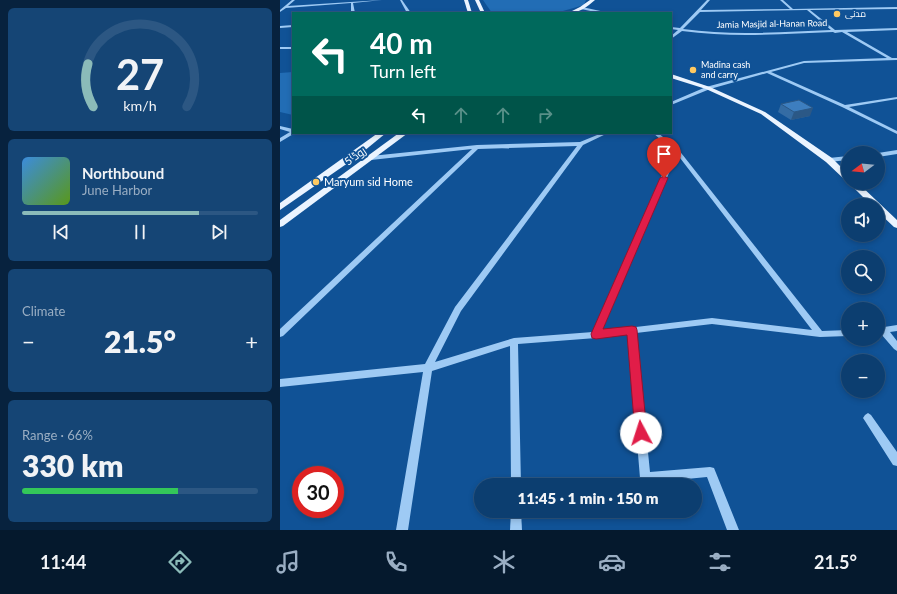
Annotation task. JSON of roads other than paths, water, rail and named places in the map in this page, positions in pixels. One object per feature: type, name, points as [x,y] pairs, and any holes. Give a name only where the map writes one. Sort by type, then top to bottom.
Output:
[{"type":"main road","points":[[466,0],[470,12]]},
{"type":"main road","points":[[477,0],[483,12]]},
{"type":"main road","points":[[572,12],[582,8],[592,0]]},
{"type":"main road","points":[[672,76],[708,88],[763,113],[829,160],[841,171]]},
{"type":"main road","name":"روڈ 5","points":[[281,204],[355,154],[381,134]]},
{"type":"main road","name":"روڈ 5","points":[[280,224],[403,134]]},
{"type":"main road","points":[[860,190],[869,198]]},
{"type":"main road","points":[[885,214],[897,225]]},
{"type":"street","points":[[280,11],[294,0]]},
{"type":"street","points":[[286,7],[380,0]]},
{"type":"street","points":[[402,0],[408,12]]},
{"type":"street","points":[[672,37],[710,0]]},
{"type":"street","points":[[781,0],[793,10]]},
{"type":"street","points":[[352,3],[352,12]]},
{"type":"street","points":[[582,8],[600,12]]},
{"type":"street","points":[[699,12],[897,8]]},
{"type":"street","points":[[808,10],[835,32]]},
{"type":"street","points":[[280,27],[292,26]]},
{"type":"street","name":"Jamia Masjid al-Hanan Road","points":[[672,28],[748,34],[897,29]]},
{"type":"street","points":[[843,31],[891,60]]},
{"type":"street","points":[[280,48],[292,48]]},
{"type":"street","points":[[672,104],[708,88],[804,62],[897,59]]},
{"type":"street","points":[[767,72],[844,106],[897,133]]},
{"type":"street","points":[[844,106],[897,98]]},
{"type":"street","points":[[280,127],[292,131]]},
{"type":"street","points":[[280,140],[292,132]]},
{"type":"street","points":[[355,154],[371,158],[477,148],[581,144],[604,134]]},
{"type":"street","points":[[656,134],[676,150],[820,334]]},
{"type":"street","points":[[402,530],[428,368],[458,309],[581,144]]},
{"type":"street","points":[[280,334],[477,148]]},
{"type":"street","points":[[596,334],[676,150]]},
{"type":"street","points":[[885,153],[897,152]]},
{"type":"street","points":[[829,160],[841,159]]},
{"type":"street","points":[[280,383],[428,368],[514,341],[596,334],[712,321],[820,334],[841,332]]},
{"type":"street","points":[[885,330],[897,328]]},
{"type":"street","points":[[632,330],[645,478],[710,472],[733,530]]},
{"type":"street","points":[[885,334],[897,347]]},
{"type":"street","points":[[514,341],[516,478]]},
{"type":"street","points":[[868,418],[897,461]]},
{"type":"street","points":[[516,518],[516,530]]},
{"type":"place","name":"مدنی","points":[[837,14]]},
{"type":"place","name":"Madina cash and carry","points":[[693,70]]},
{"type":"place","name":"Maryum sid Home","points":[[316,182]]}]
